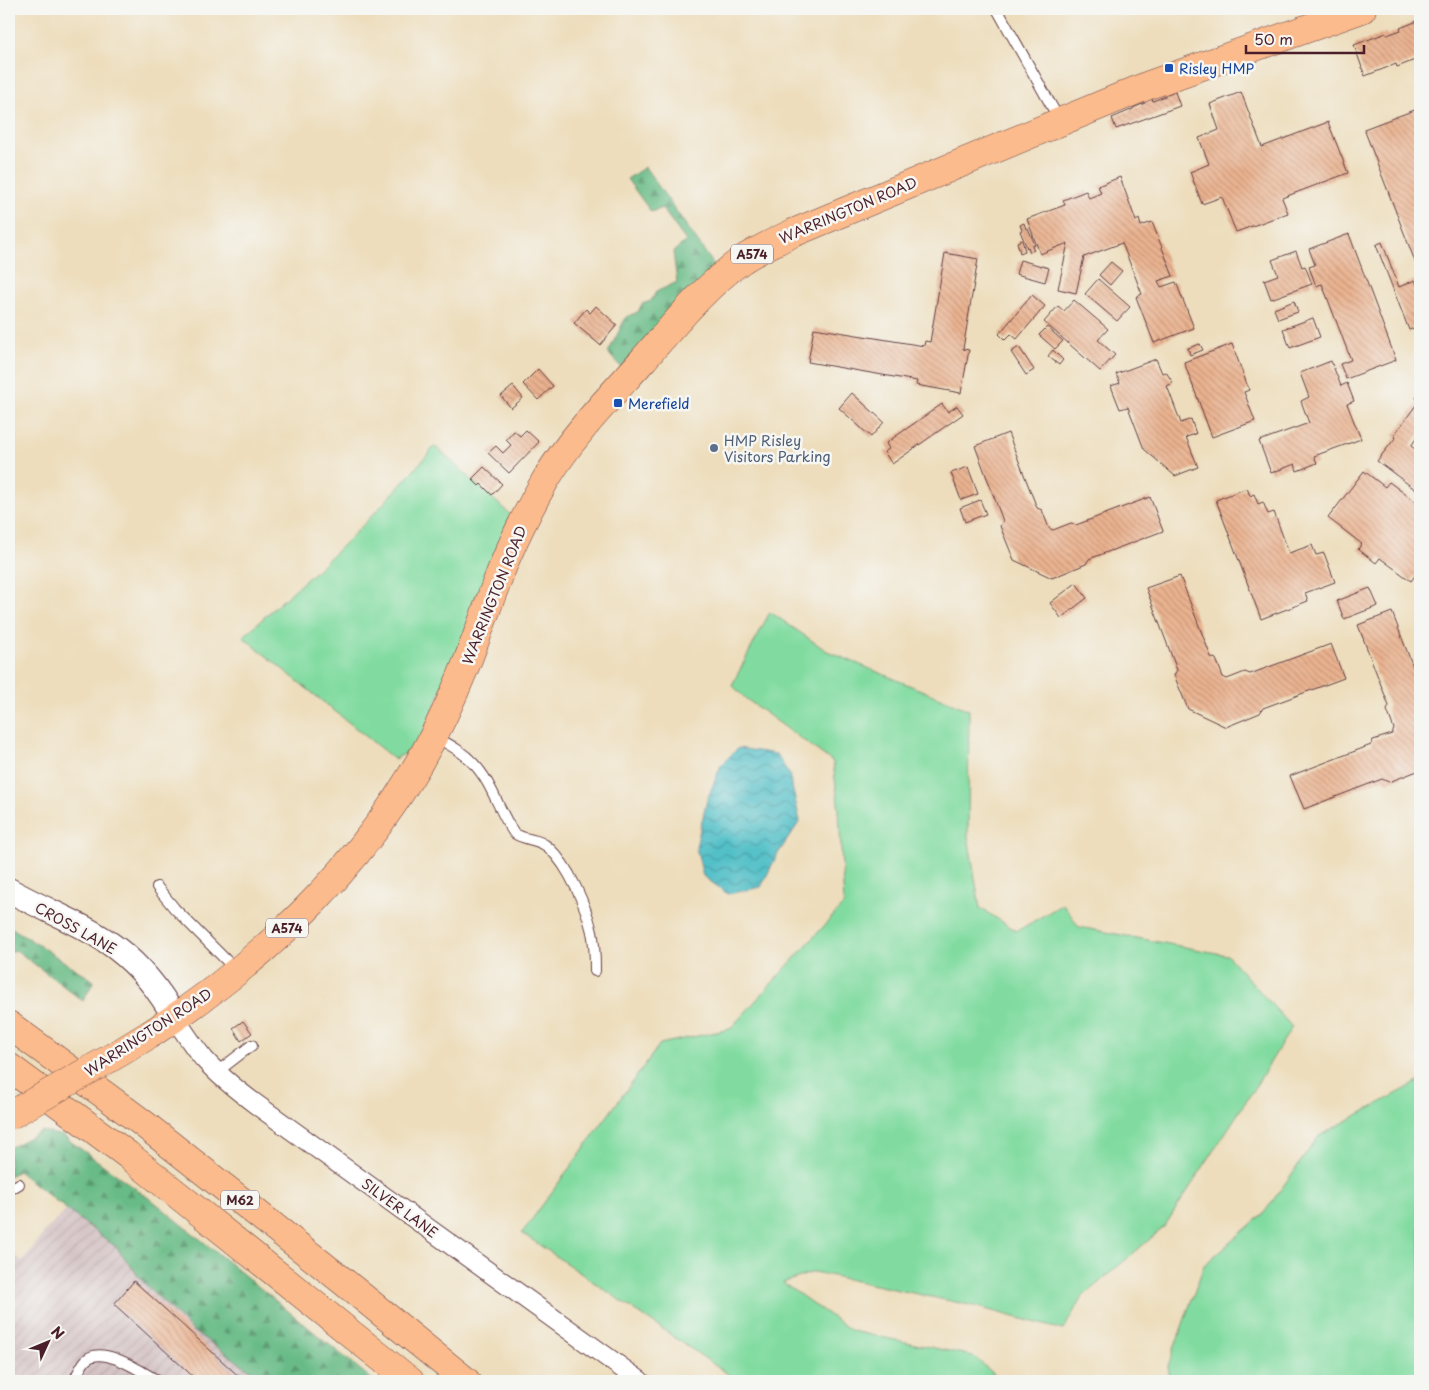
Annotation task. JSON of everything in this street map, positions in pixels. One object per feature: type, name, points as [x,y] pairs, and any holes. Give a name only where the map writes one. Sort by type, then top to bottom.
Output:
[{"type":"main road","name":"WARRINGTON ROAD","points":[[9,1116],[152,1033],[238,971],[288,928],[318,898],[351,860],[411,776],[433,736],[464,670],[508,554],[525,517],[547,478],[570,445],[602,406],[710,287],[741,262],[766,246],[793,233],[1149,85],[1362,9]]},
{"type":"main road","name":"M62","points":[[9,1025],[148,1127],[466,1381]]},
{"type":"main road","name":"M62","points":[[9,1067],[128,1155],[410,1381]]},
{"type":"street","name":"CROSS LANE","points":[[9,890],[86,930],[116,948],[152,983],[175,1018]]},
{"type":"street","name":"SILVER LANE","points":[[175,1018],[193,1045],[217,1072],[257,1105],[640,1381]]},
{"type":"lane","points":[[997,9],[1060,121]]},
{"type":"lane","points":[[433,736],[459,751],[474,764],[485,780],[514,834],[542,843],[548,847],[563,865],[581,899],[592,932],[595,971]]},
{"type":"lane","points":[[157,887],[175,909],[238,971]]},
{"type":"lane","points":[[217,1072],[252,1045]]},
{"type":"lane","points":[[9,1190],[19,1184]]},
{"type":"lane","points":[[74,1381],[86,1360],[98,1355],[113,1357],[158,1381]]},
{"type":"shaded area","points":[[70,1207],[300,1381],[9,1381],[9,1253],[23,1261],[47,1229]]},
{"type":"green space","points":[[645,167],[717,269],[621,367],[608,353],[626,317],[638,312],[642,304],[651,301],[656,292],[677,282],[673,252],[686,241],[662,208],[651,212],[627,179]]},
{"type":"green space","points":[[434,447],[513,517],[417,748],[394,759],[243,637],[351,538]]},
{"type":"green space","points":[[770,612],[827,651],[969,710],[968,836],[980,908],[1017,931],[1063,904],[1079,927],[1227,955],[1292,1027],[1164,1227],[1082,1297],[1063,1330],[974,1306],[814,1272],[783,1283],[852,1331],[973,1356],[1002,1381],[738,1381],[522,1233],[660,1044],[730,1029],[844,904],[839,811],[833,762],[745,698],[732,685]]},
{"type":"green space","points":[[9,926],[94,981],[83,1001],[16,950],[9,953]]},
{"type":"green space","points":[[1420,1081],[1420,1381],[1170,1381],[1168,1366],[1204,1265],[1264,1213],[1319,1136]]},
{"type":"green space","points":[[42,1131],[63,1136],[157,1204],[374,1381],[264,1381],[192,1330],[145,1284],[116,1247],[18,1171],[9,1176],[9,1148]]},
{"type":"water","points":[[738,748],[776,754],[789,774],[800,821],[777,855],[761,887],[728,894],[703,876],[696,847],[707,800],[721,765]]},
{"type":"building","points":[[1420,20],[1420,58],[1397,67],[1396,64],[1365,76],[1354,45],[1386,33],[1387,35],[1401,30],[1400,28]]},
{"type":"building","points":[[1175,92],[1180,106],[1116,129],[1112,118],[1145,103],[1144,101],[1152,98],[1153,101]]},
{"type":"building","points":[[1241,92],[1262,147],[1328,122],[1348,173],[1282,198],[1288,213],[1236,232],[1222,197],[1202,204],[1190,172],[1209,164],[1199,138],[1219,130],[1210,104]]},
{"type":"building","points":[[1420,108],[1420,263],[1416,264],[1364,129]]},
{"type":"building","points":[[1120,177],[1136,221],[1139,219],[1141,226],[1152,222],[1173,276],[1158,281],[1161,287],[1176,282],[1194,328],[1154,343],[1136,297],[1142,294],[1122,243],[1084,257],[1076,293],[1058,289],[1068,243],[1040,254],[1027,219],[1065,205],[1063,200],[1086,191],[1089,198],[1101,193],[1098,186]]},
{"type":"building","points":[[1024,223],[1035,245],[1032,246],[1034,250],[1030,252],[1020,231],[1022,230],[1020,225]]},
{"type":"building","points":[[1349,234],[1396,360],[1346,379],[1340,364],[1351,360],[1322,284],[1316,286],[1309,267],[1315,265],[1309,249]]},
{"type":"building","points":[[1022,240],[1025,251],[1020,253],[1017,242]]},
{"type":"building","points":[[1382,242],[1399,287],[1415,280],[1420,290],[1420,334],[1417,327],[1409,330],[1376,245]]},
{"type":"building","points":[[1296,251],[1302,267],[1305,266],[1312,284],[1271,299],[1264,280],[1278,275],[1272,260]]},
{"type":"building","points":[[945,253],[978,259],[963,349],[969,350],[961,393],[916,385],[917,381],[808,362],[814,328],[924,346],[925,341],[930,342]]},
{"type":"building","points":[[1020,260],[1049,268],[1045,282],[1016,274]]},
{"type":"building","points":[[1111,262],[1122,271],[1110,285],[1099,275]]},
{"type":"building","points":[[1098,279],[1130,307],[1117,321],[1085,294]]},
{"type":"building","points":[[1032,295],[1045,306],[1017,339],[1011,334],[1005,340],[999,334]]},
{"type":"building","points":[[1074,300],[1108,329],[1098,340],[1115,355],[1100,371],[1044,322],[1058,306],[1064,311]]},
{"type":"building","points":[[1294,301],[1298,312],[1278,319],[1274,309]]},
{"type":"building","points":[[596,306],[617,325],[600,345],[574,323],[586,309],[590,313]]},
{"type":"building","points":[[1313,318],[1320,337],[1290,348],[1283,329]]},
{"type":"building","points":[[1047,327],[1063,341],[1055,349],[1039,335]]},
{"type":"building","points":[[1200,344],[1203,350],[1190,355],[1188,348]]},
{"type":"building","points":[[1232,344],[1249,390],[1244,392],[1255,421],[1212,437],[1184,362]]},
{"type":"building","points":[[1019,347],[1034,370],[1026,375],[1011,352]]},
{"type":"building","points":[[1053,350],[1063,360],[1059,365],[1048,356]]},
{"type":"building","points":[[1156,359],[1162,373],[1166,372],[1173,383],[1167,386],[1181,423],[1191,419],[1196,434],[1186,437],[1198,467],[1175,476],[1144,449],[1128,407],[1120,409],[1111,386],[1120,383],[1116,374]]},
{"type":"building","points":[[1331,361],[1341,386],[1347,383],[1354,401],[1347,404],[1361,439],[1314,456],[1317,463],[1297,471],[1295,464],[1271,473],[1259,441],[1309,423],[1301,401],[1309,397],[1300,373]]},
{"type":"building","points":[[538,369],[553,386],[538,400],[523,384]]},
{"type":"building","points":[[513,386],[523,398],[511,408],[501,396]]},
{"type":"building","points":[[1420,392],[1420,433],[1411,446],[1420,453],[1420,493],[1377,461],[1396,437],[1394,435],[1419,401],[1416,398]]},
{"type":"building","points":[[852,393],[884,422],[871,437],[839,408]]},
{"type":"building","points":[[942,404],[948,412],[957,406],[963,414],[892,464],[884,452],[889,449],[886,443]]},
{"type":"building","points":[[526,430],[539,442],[509,473],[488,453],[496,446],[503,453],[511,445],[506,440],[514,431],[520,436]]},
{"type":"building","points":[[1008,433],[1037,508],[1042,510],[1049,528],[1053,530],[1071,523],[1076,525],[1150,497],[1163,531],[1089,559],[1086,564],[1052,578],[1014,560],[1000,526],[1003,521],[975,446]]},
{"type":"building","points":[[484,467],[502,484],[492,495],[481,484],[479,486],[472,479]]},
{"type":"building","points":[[968,467],[978,494],[961,500],[951,473]]},
{"type":"building","points":[[1364,471],[1385,487],[1389,482],[1420,505],[1415,511],[1420,515],[1420,569],[1411,581],[1380,558],[1376,563],[1358,549],[1362,544],[1328,518]]},
{"type":"building","points":[[1247,488],[1250,496],[1254,494],[1258,504],[1263,502],[1268,514],[1274,512],[1289,553],[1312,545],[1316,555],[1324,553],[1335,582],[1305,593],[1308,601],[1261,619],[1216,500]]},
{"type":"building","points":[[980,500],[986,514],[965,522],[960,508]]},
{"type":"building","points":[[1180,576],[1211,657],[1216,659],[1223,677],[1227,679],[1245,672],[1250,674],[1331,644],[1344,678],[1263,708],[1260,713],[1226,727],[1188,709],[1174,675],[1177,670],[1146,588]]},
{"type":"building","points":[[1076,583],[1087,598],[1061,618],[1050,603]]},
{"type":"building","points":[[1370,588],[1378,606],[1344,619],[1337,601]]},
{"type":"building","points":[[1392,612],[1420,685],[1420,770],[1389,782],[1382,779],[1304,809],[1290,776],[1371,745],[1373,740],[1392,734],[1394,729],[1387,710],[1389,706],[1358,625]]},
{"type":"building","points":[[243,1021],[252,1033],[241,1041],[233,1028]]},
{"type":"building","points":[[134,1281],[244,1381],[198,1381],[114,1304]]},
{"type":"place","name":"Risley HMP","points":[[1169,68]]},
{"type":"place","name":"Merefield","points":[[618,403]]},
{"type":"place","name":"HMP Risley Visitors Parking","points":[[714,448]]}]
